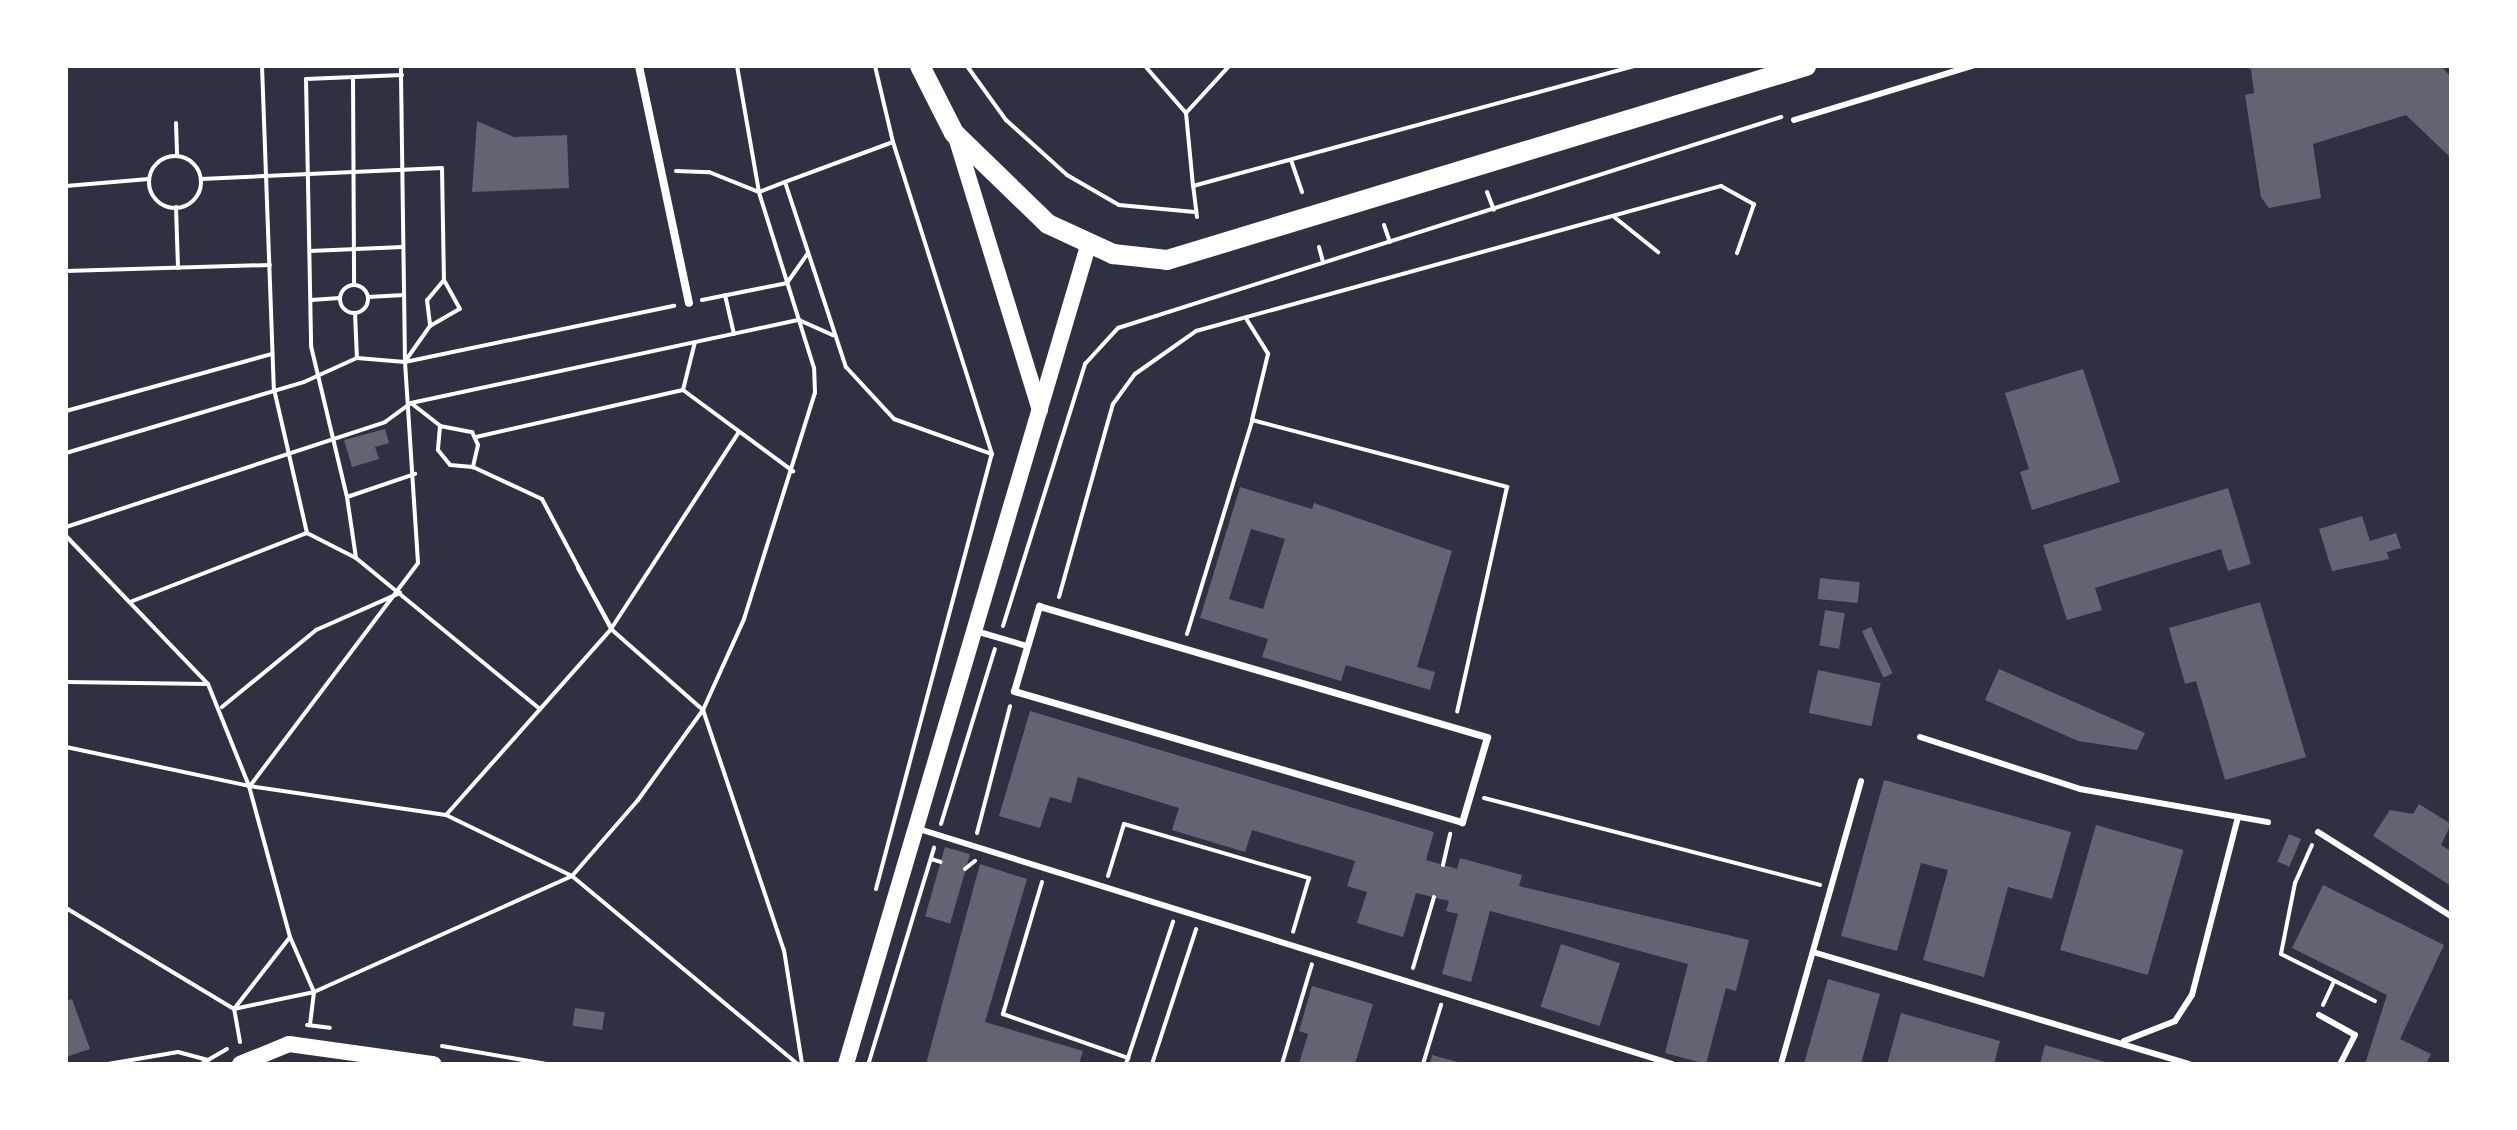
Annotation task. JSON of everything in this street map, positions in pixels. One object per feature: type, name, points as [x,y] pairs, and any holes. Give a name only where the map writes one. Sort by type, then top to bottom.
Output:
[{"type":"main road","points":[[920,66],[954,133],[1040,412]]},
{"type":"main road","points":[[954,133],[1012,196],[1088,246],[1135,259],[1193,254],[1806,66]]},
{"type":"main road","points":[[846,1064],[979,632],[1088,246]]},
{"type":"main road","points":[[240,1064],[289,1044],[430,1064]]},
{"type":"street","points":[[639,66],[689,303]]},
{"type":"street","points":[[1039,606],[1487,737],[1462,822],[1014,691],[1027,646],[1039,606]]},
{"type":"lane","points":[[1794,120],[1972,66]]},
{"type":"lane","points":[[979,632],[1027,646]]},
{"type":"lane","points":[[1920,737],[2080,789],[2268,822]]},
{"type":"lane","points":[[1781,1064],[1861,781]]},
{"type":"lane","points":[[2124,1041],[2175,1021],[2192,995],[2238,817]]},
{"type":"lane","points":[[919,829],[1317,950],[1408,986],[1645,1060],[1672,1064]]},
{"type":"lane","points":[[2318,832],[2451,916]]},
{"type":"lane","points":[[1813,952],[2124,1041],[2189,1064]]},
{"type":"lane","points":[[2319,1015],[2355,1035],[2340,1064]]},
{"type":"path","points":[[262,66],[274,389],[307,533]]},
{"type":"path","points":[[249,786],[403,592],[418,563],[411,403],[405,362],[401,66]]},
{"type":"path","points":[[66,908],[234,1009],[314,992],[572,876],[703,710],[744,619],[793,472],[816,382],[759,192],[737,66]]},
{"type":"path","points":[[873,897],[992,454],[893,142],[875,66]]},
{"type":"path","points":[[967,66],[1006,120],[1067,175],[1119,205],[1197,214],[1186,113],[1145,66]]},
{"type":"path","points":[[1186,113],[1229,66]]},
{"type":"path","points":[[1193,186],[1636,66]]},
{"type":"path","points":[[356,558],[347,497],[316,378],[306,79],[402,75]]},
{"type":"path","points":[[311,300],[340,298],[354,284],[353,77]]},
{"type":"path","points":[[1319,247],[1323,262],[1781,117]]},
{"type":"path","points":[[176,123],[177,156]]},
{"type":"path","points":[[661,170],[709,172],[759,192],[893,142]]},
{"type":"path","points":[[177,156],[196,165],[201,179],[192,202],[176,207],[154,196],[149,179],[156,165],[177,156]]},
{"type":"path","points":[[1291,160],[1302,192]]},
{"type":"path","points":[[201,179],[442,168],[444,280],[460,309],[430,326],[405,362]]},
{"type":"path","points":[[66,186],[149,179]]},
{"type":"path","points":[[785,182],[843,363],[894,419],[992,454]]},
{"type":"path","points":[[1055,611],[1113,404],[1135,374],[1196,331],[1247,320],[1721,186],[1754,204],[1737,253]]},
{"type":"path","points":[[1487,192],[1494,210]]},
{"type":"path","points":[[176,207],[178,268]]},
{"type":"path","points":[[1613,216],[1658,252]]},
{"type":"path","points":[[1384,225],[1390,242]]},
{"type":"path","points":[[310,251],[404,247]]},
{"type":"path","points":[[66,453],[316,378],[357,358],[405,362],[787,283],[808,253]]},
{"type":"path","points":[[66,271],[270,265]]},
{"type":"path","points":[[430,326],[427,300],[444,280]]},
{"type":"path","points":[[354,284],[368,297],[404,295]]},
{"type":"path","points":[[725,295],[734,334]]},
{"type":"path","points":[[357,358],[355,313],[368,297]]},
{"type":"path","points":[[340,298],[355,313]]},
{"type":"path","points":[[66,527],[289,450],[385,422],[411,403],[799,320],[833,335]]},
{"type":"path","points":[[1183,648],[1252,420],[1268,354],[1247,320]]},
{"type":"path","points":[[683,390],[695,342]]},
{"type":"path","points":[[66,411],[273,353]]},
{"type":"path","points":[[411,403],[440,426],[476,437],[683,390],[793,472]]},
{"type":"path","points":[[1252,420],[1507,487],[1454,728]]},
{"type":"path","points":[[440,426],[443,460],[473,467],[542,499],[611,629],[703,710],[784,950],[800,1064]]},
{"type":"path","points":[[446,815],[611,629],[739,432]]},
{"type":"path","points":[[473,467],[476,437]]},
{"type":"path","points":[[347,497],[415,474]]},
{"type":"path","points":[[130,602],[307,533],[356,558],[403,592],[540,709]]},
{"type":"path","points":[[66,536],[208,684],[222,707],[249,786],[290,937],[314,992],[310,1025]]},
{"type":"path","points":[[222,707],[316,630],[403,592]]},
{"type":"path","points":[[66,682],[208,684]]},
{"type":"path","points":[[973,846],[1014,691]]},
{"type":"path","points":[[66,747],[249,786],[446,815],[572,876],[800,1064]]},
{"type":"path","points":[[1470,794],[1831,888]]},
{"type":"path","points":[[1104,886],[1124,824],[1309,878],[1290,942]]},
{"type":"path","points":[[2318,832],[2295,883],[2281,954],[2375,1001]]},
{"type":"path","points":[[1443,865],[1447,849]]},
{"type":"path","points":[[931,859],[941,862]]},
{"type":"path","points":[[1046,868],[1003,1014],[1128,1058]]},
{"type":"path","points":[[1408,986],[1434,897]]},
{"type":"path","points":[[1126,1064],[1177,908]]},
{"type":"path","points":[[1152,1064],[1201,915]]},
{"type":"path","points":[[240,1042],[234,1009],[290,937]]},
{"type":"path","points":[[1282,1064],[1317,950]]},
{"type":"path","points":[[2319,1015],[2334,981]]},
{"type":"path","points":[[1423,1064],[1443,996]]},
{"type":"path","points":[[108,1064],[178,1052],[208,1060]]},
{"type":"building","points":[[2241,66],[2441,66],[2451,77],[2451,158],[2406,115],[2313,144],[2321,198],[2269,208],[2261,197],[2245,95],[2254,93],[2251,69]]},
{"type":"building","points":[[477,121],[514,137],[567,135],[569,188],[472,192]]},
{"type":"building","points":[[2083,369],[2120,482],[2032,510],[2020,472],[2029,469],[2005,393]]},
{"type":"building","points":[[385,429],[389,443],[375,447],[379,459],[352,467],[344,440]]},
{"type":"building","points":[[1240,487],[1312,509],[1314,503],[1452,551],[1417,667],[1435,672],[1430,690],[1346,665],[1341,681],[1262,657],[1268,639],[1200,618]],"holes":[[[1251,529],[1285,539],[1263,609],[1229,599]]]},
{"type":"building","points":[[2228,488],[2251,564],[2228,571],[2221,549],[2095,588],[2102,610],[2067,620],[2043,545]]},
{"type":"building","points":[[2362,516],[2370,541],[2396,533],[2401,548],[2387,552],[2389,559],[2332,571],[2319,529]]},
{"type":"building","points":[[1820,578],[1860,582],[1858,603],[1818,599]]},
{"type":"building","points":[[2260,602],[2306,757],[2225,780],[2196,681],[2185,684],[2169,628]]},
{"type":"building","points":[[1825,610],[1845,613],[1839,649],[1819,646]]},
{"type":"building","points":[[1871,627],[1893,673],[1883,677],[1862,631]]},
{"type":"building","points":[[1999,669],[2145,733],[2137,750],[2078,741],[1985,700]]},
{"type":"building","points":[[1818,670],[1881,683],[1871,726],[1809,713]]},
{"type":"building","points":[[1030,711],[1434,832],[1426,860],[1457,869],[1460,858],[1522,875],[1519,886],[1749,940],[1736,991],[1726,988],[1706,1064],[1665,1053],[1688,964],[1490,911],[1471,982],[1442,974],[1458,914],[1446,911],[1449,901],[1416,893],[1403,937],[1357,923],[1367,892],[1347,886],[1355,861],[1252,830],[1245,852],[1172,830],[1179,808],[1078,777],[1071,803],[1050,797],[1040,828],[999,816]]},
{"type":"building","points":[[1884,780],[2071,832],[2052,899],[2008,887],[1984,977],[1923,960],[1948,870],[1921,863],[1897,951],[1841,936]]},
{"type":"building","points":[[2419,804],[2451,824],[2441,845],[2451,851],[2451,886],[2373,836],[2390,810],[2413,814]]},
{"type":"building","points":[[2096,825],[2183,850],[2148,975],[2060,950]]},
{"type":"building","points":[[2289,834],[2301,839],[2289,867],[2277,862]]},
{"type":"building","points":[[945,847],[970,854],[950,923],[925,916]]},
{"type":"building","points":[[980,864],[1027,879],[985,1022],[1083,1051],[1079,1064],[926,1064]]},
{"type":"building","points":[[2323,885],[2444,945],[2400,1039],[2431,1054],[2426,1064],[2365,1064],[2387,995],[2292,948]]},
{"type":"building","points":[[1561,944],[1620,963],[1600,1026],[1541,1007]]},
{"type":"building","points":[[1828,979],[1880,994],[1861,1064],[1804,1064]]},
{"type":"building","points":[[1312,986],[1373,1004],[1355,1064],[1299,1064],[1308,1034],[1299,1031]]},
{"type":"building","points":[[72,999],[90,1049],[66,1057],[66,1001]]},
{"type":"building","points":[[575,1008],[605,1012],[602,1030],[572,1026]]},
{"type":"building","points":[[1901,1013],[2000,1041],[1994,1064],[1887,1064]]},
{"type":"building","points":[[2045,1045],[2109,1063],[2040,1064]]},
{"type":"building","points":[[1432,1055],[1461,1063],[1461,1064],[1430,1064]]}]
